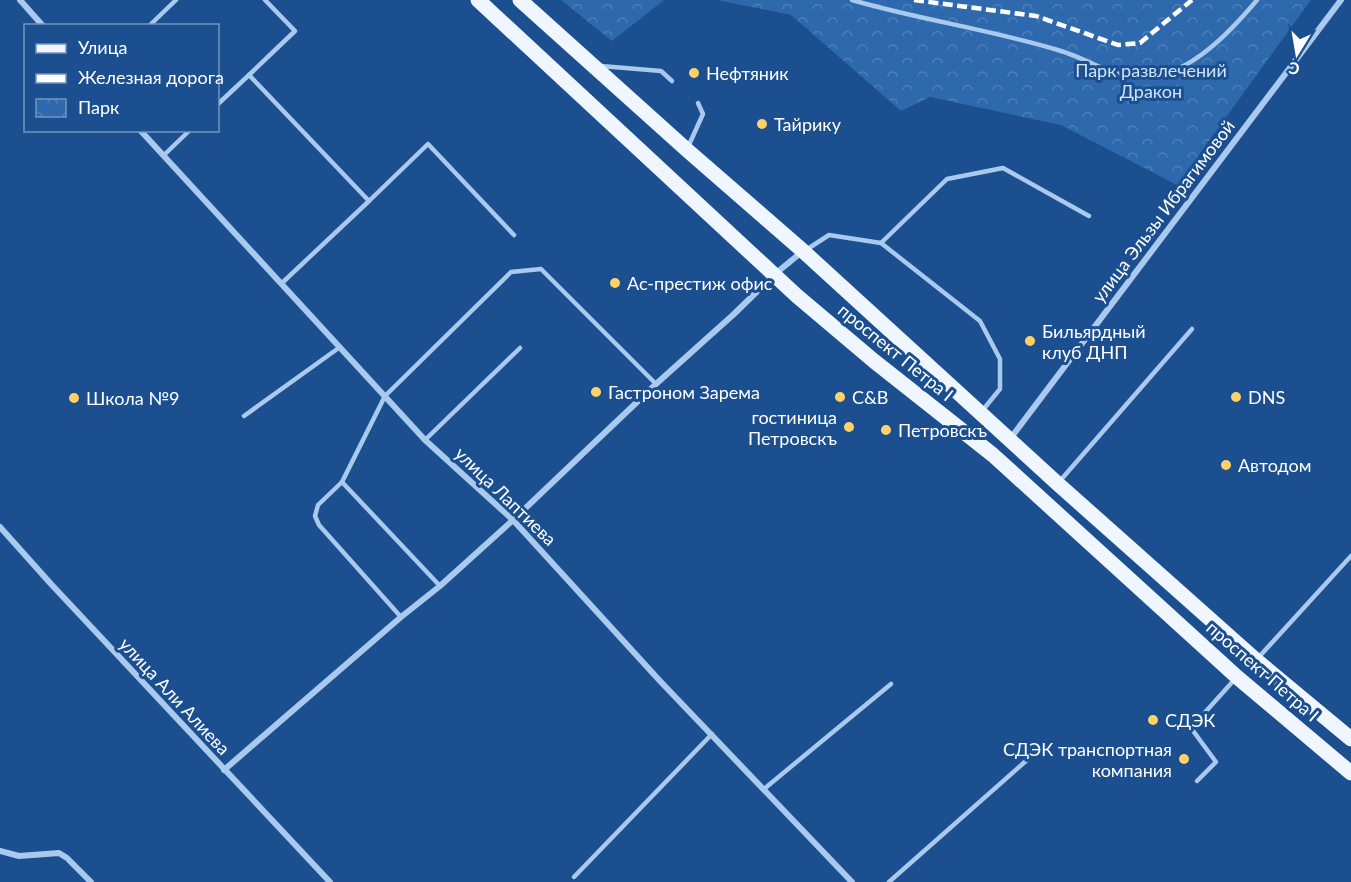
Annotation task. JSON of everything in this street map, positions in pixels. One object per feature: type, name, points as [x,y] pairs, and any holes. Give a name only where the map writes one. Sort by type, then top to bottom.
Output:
[{"type":"main road","name":"проспект Петра I","points":[[478,0],[797,296],[874,361],[993,455],[1237,677],[1351,773]]},
{"type":"main road","name":"проспект Петра I","points":[[520,0],[803,251],[1058,484],[1256,660],[1351,739]]},
{"type":"street","points":[[20,0],[41,24]]},
{"type":"street","name":"улица Эльзы Ибрагимовой","points":[[1009,439],[1341,0]]},
{"type":"street","name":"улица Лаптиева","points":[[142,132],[425,440],[513,520],[660,681],[852,882]]},
{"type":"street","points":[[224,770],[440,586],[775,274],[803,251]]},
{"type":"street","name":"улица Али Алиева","points":[[0,527],[58,593],[330,882]]},
{"type":"street","points":[[0,851],[19,856],[59,853],[68,858],[91,882]]},
{"type":"lane","points":[[150,24],[176,0]]},
{"type":"lane","points":[[219,103],[295,31],[265,0]]},
{"type":"lane","points":[[852,0],[1063,51],[1118,75],[1147,78],[1169,73],[1192,62],[1237,24],[1257,0]]},
{"type":"lane","points":[[594,66],[661,71],[672,81]]},
{"type":"lane","points":[[249,75],[369,201]]},
{"type":"lane","points":[[687,150],[703,114],[698,103]]},
{"type":"lane","points":[[164,155],[188,132]]},
{"type":"lane","points":[[282,283],[428,144],[514,235]]},
{"type":"lane","points":[[881,243],[947,179],[1003,168],[1089,216]]},
{"type":"lane","points":[[803,251],[829,236],[881,243],[980,321],[1000,359],[1000,389],[981,413]]},
{"type":"lane","points":[[401,617],[319,525],[315,516],[318,505],[342,482],[385,396],[511,272],[541,269],[656,384]]},
{"type":"lane","points":[[1058,484],[1192,329]]},
{"type":"lane","points":[[244,416],[340,347]]},
{"type":"lane","points":[[425,440],[520,348]]},
{"type":"lane","points":[[342,482],[440,586]]},
{"type":"lane","points":[[1256,660],[1351,556]]},
{"type":"lane","points":[[1197,781],[1216,762],[1191,728],[1237,677]]},
{"type":"lane","points":[[764,789],[891,684]]},
{"type":"lane","points":[[574,877],[712,734]]},
{"type":"lane","points":[[889,882],[1027,760]]},
{"type":"green space","points":[[561,0],[664,0],[612,41]]},
{"type":"green space","name":"Парк развлечений Дракон","points":[[717,0],[1311,0],[1177,185],[1061,125],[930,97],[901,111],[791,15]]},
{"type":"railway","points":[[914,0],[1036,16],[1118,45],[1140,43],[1192,0]]},
{"type":"place","name":"Нефтяник","points":[[694,73]]},
{"type":"place","name":"Тайрику","points":[[762,124]]},
{"type":"place","name":"Ас-престиж офис","points":[[615,283]]},
{"type":"place","name":"Бильярдный клуб ДНП","points":[[1030,341]]},
{"type":"place","name":"Гастроном Зарема","points":[[596,392]]},
{"type":"place","name":"С&В","points":[[840,397]]},
{"type":"place","name":"DNS","points":[[1236,397]]},
{"type":"place","name":"Школа №9","points":[[74,398]]},
{"type":"place","name":"гостиница Петровскъ","points":[[849,427]]},
{"type":"place","name":"Петровскъ","points":[[886,430]]},
{"type":"place","name":"Автодом","points":[[1226,465]]},
{"type":"place","name":"СДЭК","points":[[1153,720]]},
{"type":"place","name":"СДЭК транспортная компания","points":[[1184,759]]}]
